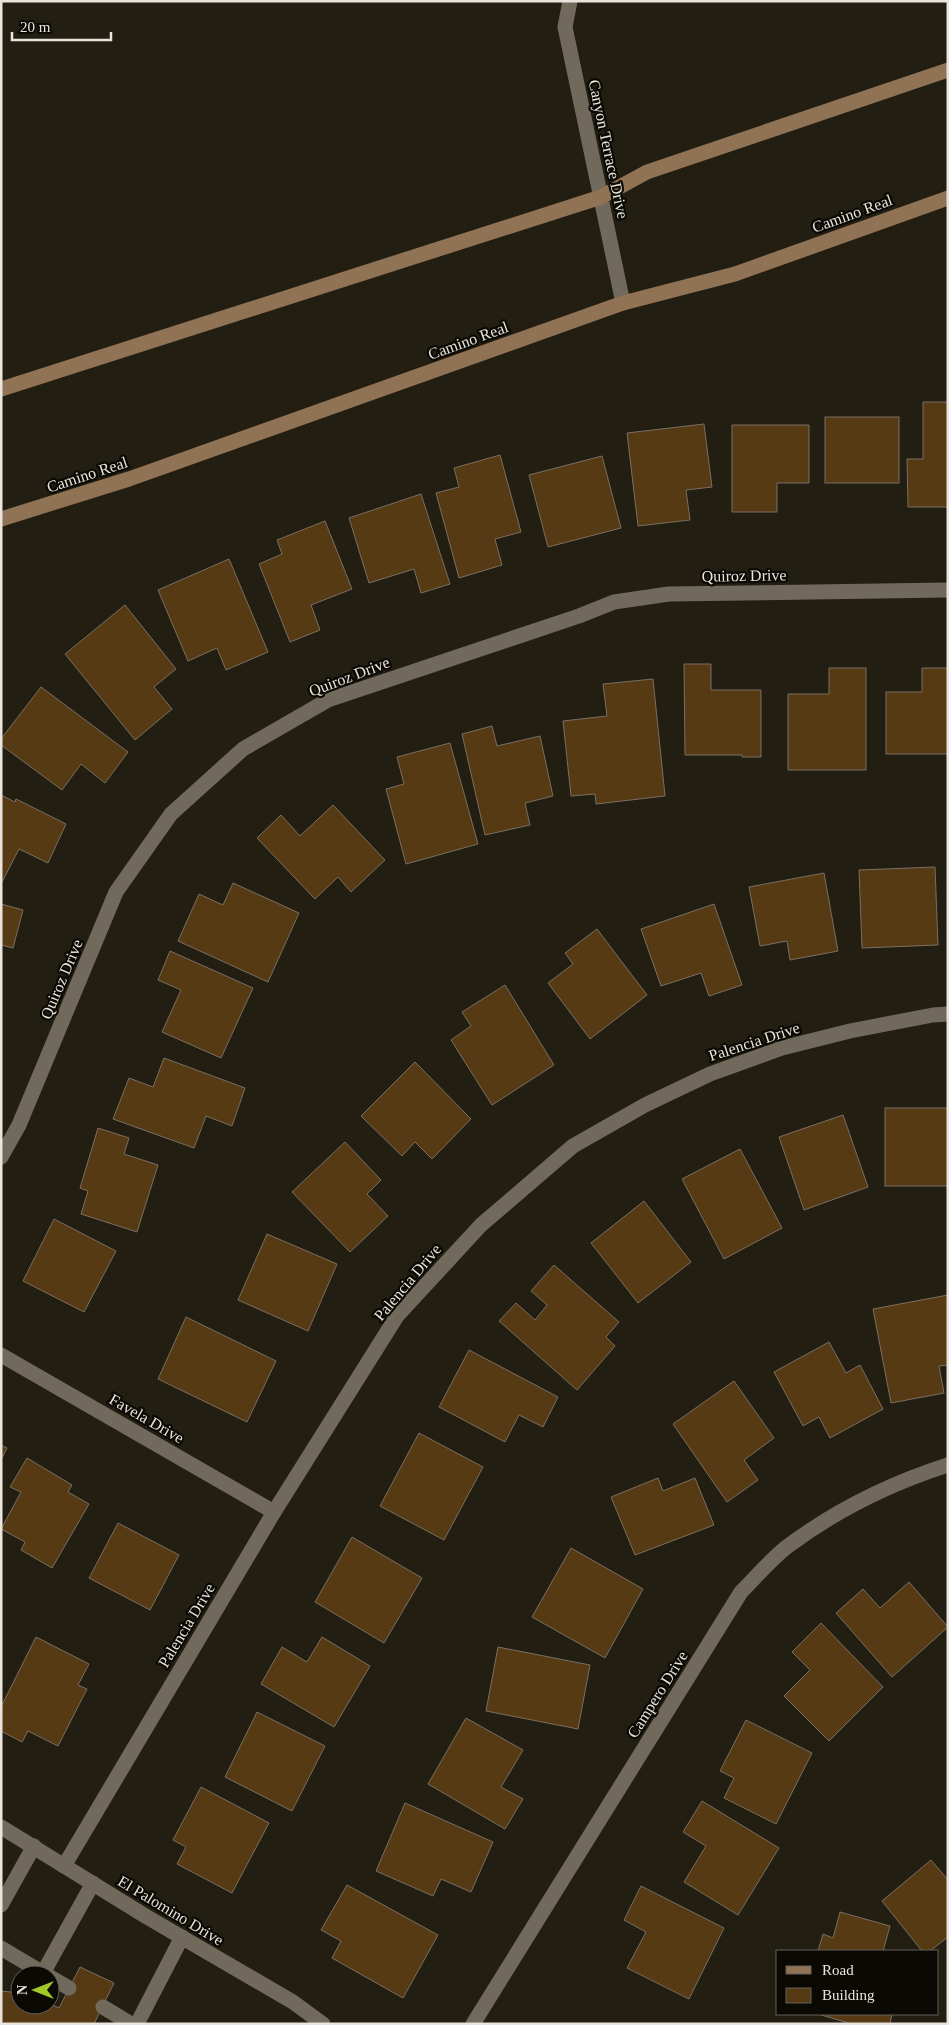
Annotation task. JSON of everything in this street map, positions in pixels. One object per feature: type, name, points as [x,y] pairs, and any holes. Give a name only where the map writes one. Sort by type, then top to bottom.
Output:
[{"type":"main road","points":[[1,389],[601,198],[647,172],[948,70]]},
{"type":"main road","name":"Camino Real","points":[[1,519],[138,476],[623,303],[735,274],[948,198]]},
{"type":"street","name":"Canyon Terrace Drive","points":[[570,1],[565,26],[623,303]]},
{"type":"street","name":"Quiroz Drive","points":[[1,1157],[20,1126],[116,892],[171,814],[243,749],[328,700],[580,616],[614,602],[669,594],[948,590]]},
{"type":"street","name":"Palencia Drive","points":[[64,1866],[274,1512],[397,1316],[481,1225],[573,1146],[646,1105],[728,1067],[782,1048],[850,1031],[933,1014],[948,1014]]},
{"type":"street","name":"Favela Drive","points":[[1,1355],[274,1512]]},
{"type":"street","name":"Campero Drive","points":[[473,2024],[741,1592],[786,1547],[840,1512],[923,1473],[948,1465]]},
{"type":"street","name":"El Palomino Drive","points":[[1,1827],[293,2002],[323,2024]]},
{"type":"street","points":[[1,1905],[34,1846]]},
{"type":"street","points":[[52,1965],[93,1883]]},
{"type":"street","points":[[137,2024],[182,1937]]},
{"type":"street","points":[[1,1948],[30,1965]]},
{"type":"street","points":[[60,1983],[69,1988]]},
{"type":"street","points":[[103,2007],[131,2024]]},
{"type":"building","points":[[923,402],[948,402],[948,507],[908,507],[907,459],[923,459]]},
{"type":"building","points":[[825,417],[899,417],[899,483],[825,483]]},
{"type":"building","points":[[704,424],[712,487],[686,490],[690,520],[638,526],[627,433]]},
{"type":"building","points":[[732,425],[809,425],[809,483],[777,483],[777,512],[732,512]]},
{"type":"building","points":[[500,455],[521,532],[495,539],[502,565],[459,578],[436,493],[459,487],[454,468]]},
{"type":"building","points":[[602,456],[621,528],[548,547],[529,475]]},
{"type":"building","points":[[421,494],[450,584],[421,593],[414,569],[369,583],[349,518]]},
{"type":"building","points":[[325,521],[352,589],[311,605],[320,630],[290,642],[259,564],[282,554],[277,540]]},
{"type":"building","points":[[229,559],[268,652],[226,670],[217,648],[188,661],[158,590]]},
{"type":"building","points":[[125,605],[176,669],[154,687],[172,709],[135,740],[65,654]]},
{"type":"building","points":[[684,664],[711,664],[711,690],[761,690],[761,757],[685,755]]},
{"type":"building","points":[[829,668],[866,668],[866,770],[788,770],[788,694],[829,694]]},
{"type":"building","points":[[922,668],[948,668],[948,754],[886,754],[886,692],[922,692]]},
{"type":"building","points":[[653,679],[665,796],[596,804],[595,794],[571,796],[563,721],[607,716],[603,684]]},
{"type":"building","points":[[41,687],[128,752],[105,783],[81,764],[62,790],[1,745],[1,739]]},
{"type":"building","points":[[492,726],[497,746],[540,736],[553,796],[525,803],[530,825],[485,835],[462,734]]},
{"type":"building","points":[[450,743],[478,844],[406,864],[386,789],[404,784],[397,757]]},
{"type":"building","points":[[1,795],[15,802],[16,799],[66,824],[48,863],[19,849],[1,884]]},
{"type":"building","points":[[333,805],[385,860],[351,892],[338,877],[315,899],[257,838],[281,815],[300,836]]},
{"type":"building","points":[[935,867],[938,945],[862,948],[859,870]]},
{"type":"building","points":[[824,873],[838,951],[790,960],[787,941],[760,946],[749,887]]},
{"type":"building","points":[[233,883],[299,913],[268,982],[178,941],[199,894],[223,905]]},
{"type":"building","points":[[1,904],[23,910],[13,948],[1,945]]},
{"type":"building","points":[[714,904],[742,985],[709,996],[701,973],[661,986],[641,929]]},
{"type":"building","points":[[597,929],[647,995],[590,1039],[548,983],[573,964],[565,953]]},
{"type":"building","points":[[170,951],[253,988],[221,1058],[162,1032],[181,990],[158,980]]},
{"type":"building","points":[[505,985],[554,1065],[492,1105],[451,1040],[471,1026],[462,1012]]},
{"type":"building","points":[[164,1058],[245,1088],[232,1126],[206,1116],[194,1148],[113,1119],[129,1078],[153,1087]]},
{"type":"building","points":[[415,1062],[471,1119],[432,1159],[415,1142],[402,1156],[361,1116]]},
{"type":"building","points":[[885,1108],[948,1108],[948,1186],[885,1186]]},
{"type":"building","points":[[843,1115],[868,1187],[804,1210],[779,1137]]},
{"type":"building","points":[[98,1128],[129,1138],[124,1154],[158,1165],[137,1232],[81,1214],[88,1191],[80,1188]]},
{"type":"building","points":[[345,1142],[381,1180],[367,1194],[388,1216],[350,1252],[292,1192]]},
{"type":"building","points":[[740,1149],[782,1228],[724,1259],[682,1179]]},
{"type":"building","points":[[644,1201],[691,1262],[638,1303],[591,1243]]},
{"type":"building","points":[[54,1219],[116,1251],[84,1312],[23,1281]]},
{"type":"building","points":[[267,1234],[337,1264],[308,1331],[238,1300]]},
{"type":"building","points":[[554,1265],[619,1322],[606,1337],[615,1346],[577,1390],[499,1321],[516,1303],[535,1320],[547,1305],[531,1291]]},
{"type":"building","points":[[948,1295],[948,1365],[939,1366],[944,1393],[891,1403],[873,1309]]},
{"type":"building","points":[[186,1317],[276,1361],[247,1422],[158,1379]]},
{"type":"building","points":[[829,1342],[846,1373],[860,1365],[883,1409],[830,1438],[819,1417],[803,1426],[774,1372]]},
{"type":"building","points":[[469,1350],[558,1397],[543,1427],[519,1415],[505,1442],[439,1407]]},
{"type":"building","points":[[734,1381],[774,1438],[744,1460],[758,1480],[727,1502],[673,1424]]},
{"type":"building","points":[[419,1433],[483,1467],[444,1540],[380,1506]]},
{"type":"building","points":[[1,1445],[7,1448],[1,1460]]},
{"type":"building","points":[[27,1458],[72,1485],[68,1492],[89,1504],[52,1568],[21,1550],[25,1542],[1,1529],[21,1492],[10,1487]]},
{"type":"building","points":[[658,1478],[663,1491],[695,1478],[714,1525],[635,1555],[611,1497]]},
{"type":"building","points":[[118,1523],[179,1555],[150,1610],[89,1578]]},
{"type":"building","points":[[352,1537],[422,1578],[384,1643],[315,1602]]},
{"type":"building","points":[[571,1548],[643,1589],[605,1658],[532,1617]]},
{"type":"building","points":[[909,1582],[948,1627],[892,1677],[836,1613],[863,1589],[880,1608]]},
{"type":"building","points":[[821,1623],[883,1687],[829,1741],[784,1696],[810,1670],[792,1652]]},
{"type":"building","points":[[36,1637],[89,1664],[78,1685],[87,1689],[58,1746],[28,1731],[22,1742],[1,1731],[1,1707]]},
{"type":"building","points":[[322,1637],[370,1666],[334,1727],[261,1684],[282,1647],[307,1662]]},
{"type":"building","points":[[498,1647],[590,1665],[578,1729],[486,1711]]},
{"type":"building","points":[[257,1712],[325,1746],[292,1811],[225,1777]]},
{"type":"building","points":[[466,1718],[523,1750],[501,1787],[523,1799],[505,1829],[428,1784]]},
{"type":"building","points":[[746,1720],[812,1753],[776,1824],[724,1798],[734,1778],[720,1771]]},
{"type":"building","points":[[201,1787],[269,1823],[232,1893],[177,1864],[186,1847],[173,1840]]},
{"type":"building","points":[[702,1801],[779,1848],[738,1915],[684,1882],[706,1846],[683,1832]]},
{"type":"building","points":[[405,1803],[493,1842],[471,1892],[441,1879],[433,1896],[376,1871]]},
{"type":"building","points":[[931,1860],[948,1880],[948,1937],[931,1950],[921,1950],[882,1901]]},
{"type":"building","points":[[347,1885],[438,1935],[403,1998],[332,1958],[341,1941],[321,1930]]},
{"type":"building","points":[[641,1886],[724,1928],[689,1999],[627,1968],[646,1932],[624,1920]]},
{"type":"building","points":[[840,1912],[890,1926],[883,1950],[818,1950],[823,1934],[833,1938]]},
{"type":"building","points":[[80,1967],[114,1983],[94,2024],[1,2024],[1,1991],[10,1992],[10,2015],[60,2015],[60,2006]]},
{"type":"building","points":[[821,2015],[892,2015],[890,2024],[852,2024]]}]
